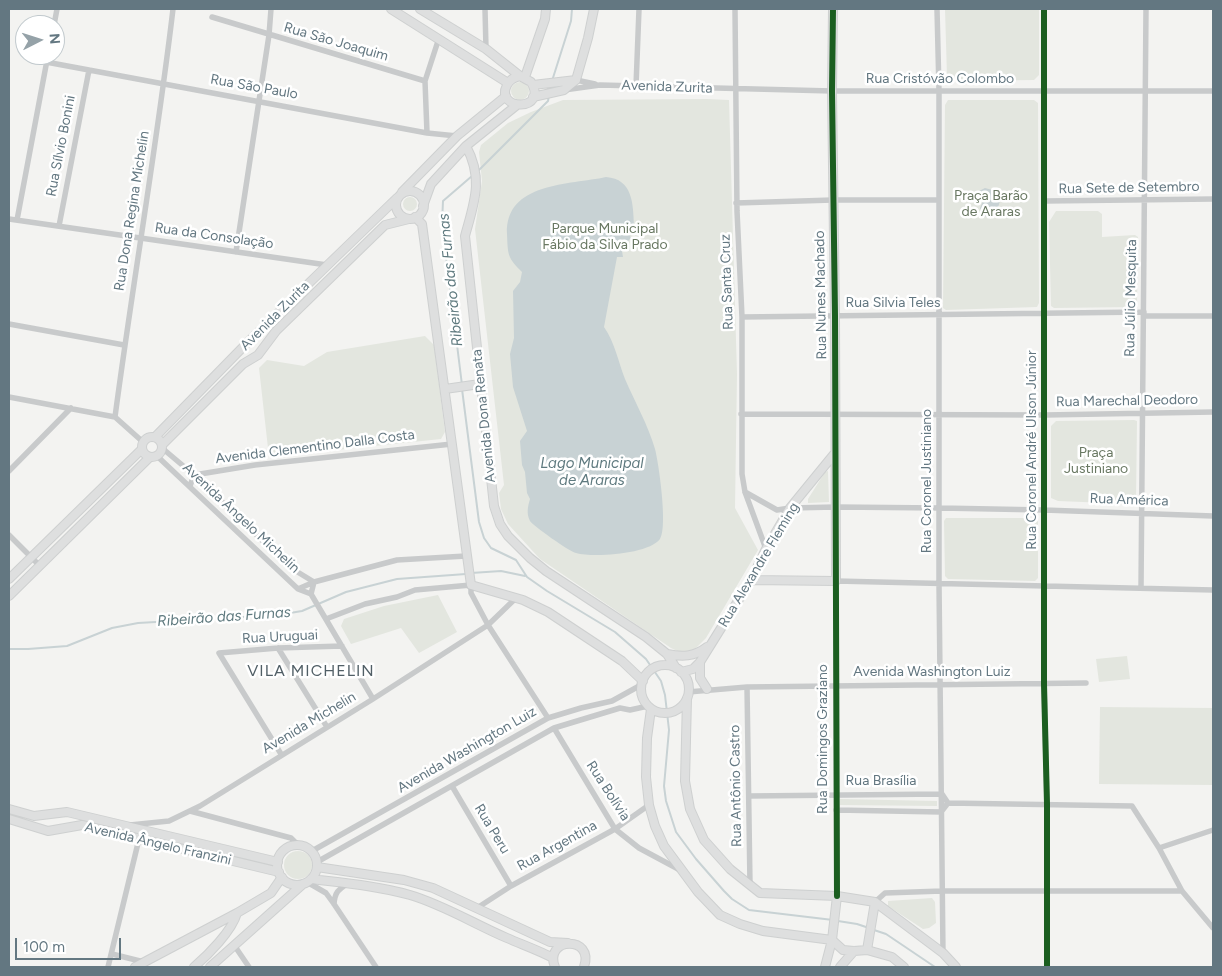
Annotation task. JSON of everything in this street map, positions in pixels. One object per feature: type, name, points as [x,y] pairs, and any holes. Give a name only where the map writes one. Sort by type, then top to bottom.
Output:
[{"type":"main road","points":[[391,9],[508,83]]},
{"type":"main road","points":[[420,9],[486,49],[533,84],[576,80]]},
{"type":"main road","points":[[523,77],[545,19],[546,9]]},
{"type":"main road","points":[[523,77],[516,77],[506,87],[506,96],[512,103],[517,105],[526,104],[533,97],[564,90],[576,80],[594,9]]},
{"type":"main road","name":"Rua Nunes Machado","points":[[833,9],[836,581]]},
{"type":"main road","points":[[484,68],[486,49]]},
{"type":"main road","points":[[533,84],[533,97]]},
{"type":"main road","name":"Avenida Zurita","points":[[155,437],[248,342],[400,195],[457,136],[506,96]]},
{"type":"main road","points":[[412,218],[421,213],[431,184],[466,146],[517,105]]},
{"type":"main road","name":"Avenida Dona Renata","points":[[466,146],[473,158],[477,184],[474,204],[464,236],[494,506],[500,524],[508,536],[530,558],[546,571],[646,636],[667,654],[678,670]]},
{"type":"main road","points":[[423,206],[422,197],[411,190],[400,195],[396,202],[397,211],[400,215],[412,218],[422,224],[449,388],[452,444],[471,585],[516,598],[548,612],[622,661],[644,680]]},
{"type":"main road","name":"Avenida Zurita","points":[[162,447],[243,364],[258,355],[276,331],[385,225],[412,218]]},
{"type":"main road","points":[[248,342],[258,355]]},
{"type":"main road","points":[[449,388],[480,384]]},
{"type":"main road","points":[[9,579],[149,437],[155,437],[160,440],[162,447],[154,457],[9,596]]},
{"type":"main road","points":[[142,446],[145,455],[154,457]]},
{"type":"main road","name":"Rua Alexandre Fleming","points":[[678,670],[694,669],[700,662],[750,580],[790,508],[835,453]]},
{"type":"main road","points":[[750,580],[836,581]]},
{"type":"main road","points":[[667,654],[688,656],[700,652],[711,645]]},
{"type":"main road","points":[[700,662],[700,678],[707,689]]},
{"type":"main road","points":[[904,967],[892,957],[867,950],[843,950],[832,940],[762,932],[720,915],[698,892],[664,846],[649,805],[646,777],[647,738],[652,709],[641,693],[644,680],[653,668],[668,666],[678,670],[686,679],[688,695],[686,781],[690,809],[704,840],[730,870],[760,893],[837,896],[875,902],[943,953],[956,967]]},
{"type":"main road","points":[[652,709],[672,712],[683,704],[688,695]]},
{"type":"main road","name":"Avenida Ângelo Franzini","points":[[9,809],[34,816],[67,812],[278,862]]},
{"type":"main road","points":[[47,815],[48,830]]},
{"type":"main road","name":"Avenida Ângelo Franzini","points":[[9,819],[48,830],[82,825],[281,874]]},
{"type":"main road","points":[[317,865],[312,852],[298,845],[287,848],[280,856],[278,862],[281,874],[292,884],[307,881],[349,883],[409,894],[437,904],[553,958]]},
{"type":"main road","points":[[210,967],[307,881],[317,865]]},
{"type":"main road","points":[[317,865],[404,880],[433,888],[550,942],[568,943],[578,946],[593,967]]},
{"type":"main road","points":[[136,967],[236,917],[271,893],[281,874]]},
{"type":"main road","name":"Rua Domingos Graziano","points":[[825,967],[832,940],[837,896]]},
{"type":"main road","points":[[867,950],[875,902]]},
{"type":"main road","points":[[194,967],[229,929],[236,917]]},
{"type":"main road","points":[[236,917],[242,937]]},
{"type":"main road","points":[[229,929],[234,945]]},
{"type":"main road","points":[[555,967],[553,958],[558,948],[568,943]]},
{"type":"main road","points":[[840,967],[854,951]]},
{"type":"main road","points":[[584,967],[585,954]]},
{"type":"street","name":"Rua Dona Regina Michelin","points":[[115,417],[124,345],[142,238],[164,84],[173,9]]},
{"type":"street","points":[[236,252],[269,35],[271,9]]},
{"type":"street","points":[[485,9],[486,49]]},
{"type":"street","points":[[636,86],[639,9]]},
{"type":"street","name":"Rua Santa Cruz","points":[[735,9],[736,203],[742,317],[742,474],[745,492],[766,549]]},
{"type":"street","name":"Rua Coronel Justiniano","points":[[937,9],[939,91],[939,584],[943,953]]},
{"type":"street","name":"Rua Coronel André Ulson Júnior","points":[[1044,9],[1046,967]]},
{"type":"street","name":"Rua Júlio Mesquita","points":[[1141,588],[1146,9]]},
{"type":"street","name":"Rua São Joaquim","points":[[212,17],[425,81]]},
{"type":"street","points":[[427,132],[425,81],[439,38]]},
{"type":"street","points":[[17,220],[45,65]]},
{"type":"street","name":"Rua São Paulo","points":[[62,65],[457,136]]},
{"type":"street","name":"Rua Sílvio Bonini","points":[[59,226],[89,70]]},
{"type":"street","name":"Avenida Zurita","points":[[576,80],[600,85]]},
{"type":"street","name":"Avenida Zurita","points":[[564,90],[600,85],[735,90]]},
{"type":"street","name":"Rua Cristóvão Colombo","points":[[735,90],[832,92],[1213,91]]},
{"type":"street","name":"Rua Sete de Setembro","points":[[1045,202],[1213,199]]},
{"type":"street","points":[[736,203],[833,200],[938,200]]},
{"type":"street","name":"Rua da Consolação","points":[[9,219],[327,265]]},
{"type":"street","name":"Rua Silvia Teles","points":[[742,317],[1045,314],[1213,316]]},
{"type":"street","points":[[9,324],[124,345]]},
{"type":"street","points":[[9,397],[115,417],[142,446]]},
{"type":"street","points":[[9,471],[71,408]]},
{"type":"street","name":"Rua Marechal Deodoro","points":[[741,414],[1045,415],[1213,412]]},
{"type":"street","name":"Avenida Clementino Dalla Costa","points":[[194,475],[255,465],[452,444]]},
{"type":"street","name":"Avenida Ângelo Michelin","points":[[154,457],[190,486],[298,589],[311,594],[314,582],[291,568],[162,447]]},
{"type":"street","points":[[190,486],[194,475]]},
{"type":"street","name":"Rua América","points":[[745,492],[777,510],[836,507],[940,508],[1213,516]]},
{"type":"street","points":[[9,535],[40,566]]},
{"type":"street","points":[[298,589],[314,582],[397,560],[466,556]]},
{"type":"street","points":[[836,581],[1213,590]]},
{"type":"street","name":"Rua Domingos Graziano","points":[[836,581],[837,896]]},
{"type":"street","points":[[326,620],[365,604],[397,597],[415,590],[471,585],[470,593],[488,625],[548,718]]},
{"type":"street","points":[[311,594],[373,699]]},
{"type":"street","name":"Avenida Michelin","points":[[126,826],[169,821],[190,810],[373,699],[488,625],[516,598]]},
{"type":"street","name":"Rua Uruguai","points":[[281,754],[219,653],[278,648],[342,646]]},
{"type":"street","points":[[278,648],[327,727]]},
{"type":"street","name":"Avenida Washington Luiz","points":[[312,852],[548,718],[612,701],[644,680]]},
{"type":"street","name":"Avenida Washington Luiz","points":[[688,695],[707,689],[747,687],[1086,683]]},
{"type":"street","name":"Rua Antônio Castro","points":[[747,687],[750,885]]},
{"type":"street","name":"Avenida Washington Luiz","points":[[317,865],[554,728],[620,708],[630,710],[652,709]]},
{"type":"street","name":"Rua Bolívia","points":[[554,728],[615,829],[639,848],[680,870]]},
{"type":"street","name":"Rua Peru","points":[[452,786],[511,886]]},
{"type":"street","points":[[942,794],[948,804]]},
{"type":"street","name":"Rua Brasília","points":[[749,796],[942,794]]},
{"type":"street","points":[[836,810],[941,812],[948,804],[1132,806],[1159,848],[1182,891],[1213,928]]},
{"type":"street","name":"Rua Argentina","points":[[477,908],[511,886],[615,829],[649,805]]},
{"type":"street","points":[[190,810],[291,838],[298,845]]},
{"type":"street","points":[[1159,848],[1213,830]]},
{"type":"street","points":[[108,967],[139,839]]},
{"type":"street","points":[[307,881],[326,894],[376,967]]},
{"type":"street","points":[[334,904],[337,890],[349,883]]},
{"type":"street","points":[[875,902],[885,893],[942,891],[1182,891]]},
{"type":"street","points":[[234,945],[249,967]]},
{"type":"street","points":[[112,954],[144,962]]},
{"type":"green space","points":[[945,9],[1039,9],[1039,75],[1034,80],[951,81],[947,77]]},
{"type":"green space","points":[[520,82],[526,85],[529,91],[526,97],[520,100],[514,97],[511,91],[514,85]]},
{"type":"green space","name":"Parque Municipal Fábio da Silva Prado","points":[[563,100],[729,100],[737,374],[735,508],[758,550],[706,638],[695,649],[681,653],[540,559],[508,524],[501,509],[499,493],[504,485],[475,229],[482,181],[479,152],[481,145],[508,123]]},
{"type":"green space","name":"Praça Barão de Araras","points":[[948,100],[1034,100],[1038,103],[1039,303],[1037,307],[946,310],[943,308],[945,105]]},
{"type":"green space","points":[[407,197],[413,197],[417,204],[413,211],[407,211],[403,207],[403,201]]},
{"type":"green space","points":[[1056,211],[1098,211],[1102,214],[1102,237],[1135,235],[1138,237],[1137,305],[1133,307],[1054,308],[1051,306],[1049,222]]},
{"type":"green space","points":[[425,336],[434,345],[445,432],[441,439],[269,457],[259,368],[267,360],[304,366],[327,352]]},
{"type":"green space","name":"Praça Justiniano","points":[[1056,421],[1137,421],[1136,501],[1132,504],[1058,501],[1051,498],[1051,426]]},
{"type":"green space","points":[[828,471],[829,502],[808,503],[808,499],[825,472]]},
{"type":"green space","points":[[946,518],[1036,518],[1038,522],[1038,578],[1035,581],[948,579],[945,576],[944,521]]},
{"type":"green space","points":[[438,595],[457,632],[419,653],[401,628],[351,644],[341,626],[344,619],[384,606]]},
{"type":"green space","points":[[1127,656],[1130,679],[1099,682],[1096,659]]},
{"type":"green space","points":[[1100,707],[1213,708],[1213,785],[1099,784]]},
{"type":"green space","points":[[840,799],[937,801],[937,806],[840,805]]},
{"type":"green space","points":[[298,851],[308,855],[312,865],[308,875],[298,879],[288,875],[284,865],[288,855]]},
{"type":"green space","points":[[932,898],[935,902],[936,923],[929,928],[923,929],[888,906],[888,901]]},
{"type":"water","name":"Lago Municipal de Araras","points":[[606,177],[622,182],[630,194],[634,225],[628,233],[631,238],[627,242],[627,247],[622,251],[623,257],[617,257],[604,327],[614,346],[625,379],[655,449],[659,468],[663,522],[660,539],[654,544],[621,554],[595,555],[572,552],[537,528],[530,521],[528,515],[530,499],[527,493],[525,472],[522,465],[520,441],[527,431],[513,387],[510,354],[514,338],[513,291],[520,282],[522,272],[513,263],[509,255],[507,234],[509,217],[517,204],[528,195],[558,185]]},
{"type":"water","points":[[985,188],[996,191],[1000,197],[996,211],[993,214],[983,216],[980,208],[983,201],[979,191]]},
{"type":"waterway","name":"Ribeirão das Furnas","points":[[552,81],[571,21],[572,9]]},
{"type":"waterway","name":"Ribeirão das Furnas","points":[[478,171],[548,101],[549,95]]},
{"type":"waterway","name":"Ribeirão das Furnas","points":[[462,385],[442,224],[443,201],[472,176]]},
{"type":"waterway","name":"Ribeirão das Furnas","points":[[462,389],[479,522],[484,538],[491,548],[516,560],[527,577],[615,632],[646,659],[661,681],[665,695],[669,730],[664,786],[666,801],[676,832],[696,859],[724,891],[732,899],[749,910],[833,920]]},
{"type":"waterway","name":"Ribeirão das Furnas","points":[[471,573],[501,571],[525,576]]},
{"type":"waterway","name":"Ribeirão das Furnas","points":[[9,649],[67,646],[112,628],[138,623],[278,615],[302,611],[346,592],[397,579],[466,574]]},
{"type":"waterway","name":"Ribeirão das Furnas","points":[[838,921],[869,928]]},
{"type":"waterway","name":"Ribeirão das Furnas","points":[[874,930],[886,934],[935,967]]},
{"type":"cycle path","points":[[833,9],[837,896]]},
{"type":"cycle path","points":[[1044,9],[1044,684],[1047,804],[1047,967]]},
{"type":"district","name":"VILA MICHELIN","points":[[311,671]]}]
